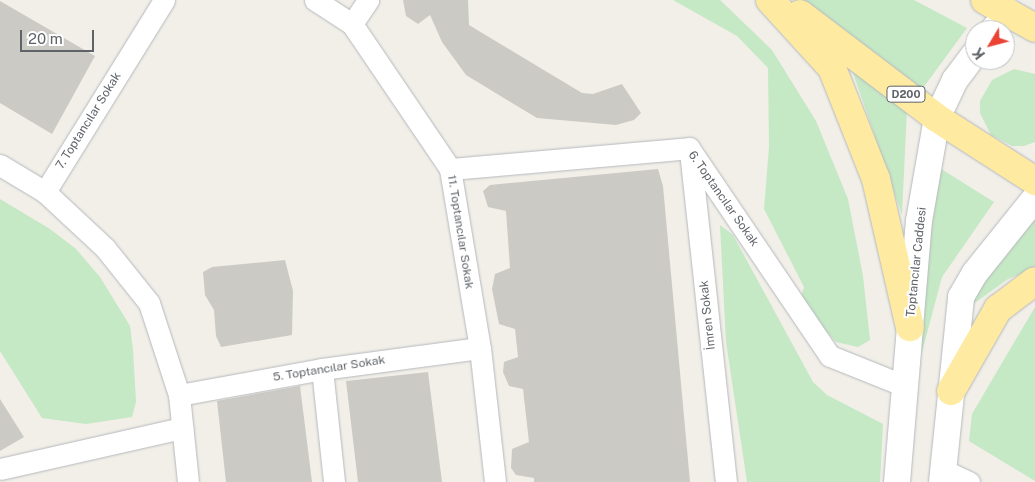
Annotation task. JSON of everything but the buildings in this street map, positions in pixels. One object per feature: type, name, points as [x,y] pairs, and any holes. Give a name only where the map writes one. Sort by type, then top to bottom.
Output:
[{"type":"highway","points":[[770,0],[832,68],[876,179],[910,327]]},
{"type":"highway","name":"D200","points":[[781,0],[937,118],[1035,181]]},
{"type":"highway","points":[[985,0],[1035,28]]},
{"type":"highway","points":[[951,391],[998,310],[1035,281]]},
{"type":"street","name":"7. Toptancılar Sokak","points":[[45,192],[164,0]]},
{"type":"street","name":"11. Toptancılar Sokak","points":[[315,0],[352,24],[450,169],[480,348],[495,482]]},
{"type":"street","points":[[352,24],[368,0]]},
{"type":"street","name":"Toptancılar Caddesi","points":[[897,482],[919,221],[937,118],[955,80],[965,66]]},
{"type":"street","name":"6. Toptancılar Sokak","points":[[450,169],[689,148],[830,356],[905,386]]},
{"type":"street","name":"İmren Sokak","points":[[689,148],[726,482]]},
{"type":"street","points":[[0,165],[45,192],[105,248],[149,303],[179,395],[188,482]]},
{"type":"street","points":[[969,482],[942,476],[961,297],[975,273],[1035,198]]},
{"type":"street","name":"5. Toptancılar Sokak","points":[[179,395],[322,369],[480,348]]},
{"type":"street","points":[[322,369],[334,482]]},
{"type":"street","points":[[11,472],[182,428]]},
{"type":"green space","points":[[673,0],[720,0],[772,50],[816,121],[848,199],[863,276],[870,340],[858,347],[836,342],[800,299],[804,287],[764,209],[769,147],[768,68],[737,36]]},
{"type":"green space","points":[[799,0],[914,0],[965,27],[965,31],[920,92]]},
{"type":"green space","points":[[850,64],[907,108],[902,215]]},
{"type":"green space","points":[[1015,69],[1035,74],[1035,142],[1024,146],[1012,146],[991,135],[980,113],[980,101],[992,80]]},
{"type":"green space","points":[[938,167],[994,202],[942,277],[921,356],[928,250]]},
{"type":"green space","points":[[0,199],[50,229],[76,249],[100,277],[130,326],[136,402],[132,417],[86,424],[42,418],[0,351]]},
{"type":"green space","points":[[1035,220],[1035,268],[1008,279],[969,307],[1001,252]]},
{"type":"green space","points":[[720,225],[733,235],[813,382],[827,395],[883,424],[880,482],[747,482],[726,342]]},
{"type":"green space","points":[[1035,307],[1035,481],[969,441],[972,414]]}]
